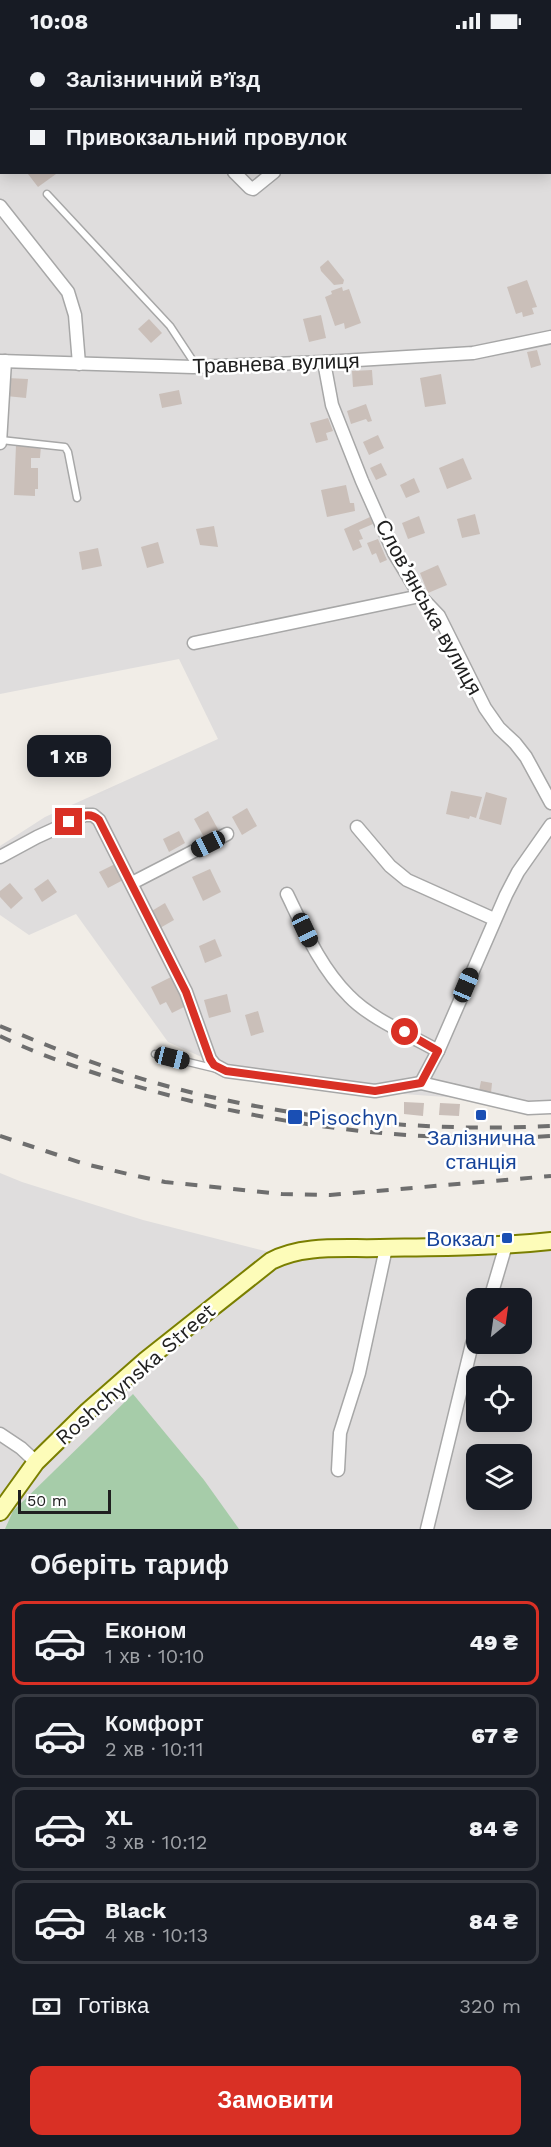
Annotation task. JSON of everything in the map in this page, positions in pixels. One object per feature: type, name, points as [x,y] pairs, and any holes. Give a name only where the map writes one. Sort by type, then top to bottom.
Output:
[{"type":"street","points":[[236,174],[254,189],[272,174]]},
{"type":"street","points":[[0,207],[68,292],[75,315],[79,364]]},
{"type":"street","name":"Травнева вулиця","points":[[2,361],[197,367],[324,362],[473,353],[551,338]]},
{"type":"street","points":[[0,442],[2,361]]},
{"type":"street","name":"Слов’янська вулиця","points":[[324,362],[332,405],[394,553],[420,596],[439,616],[485,708],[499,728],[526,757],[551,803]]},
{"type":"street","points":[[194,643],[420,596]]},
{"type":"street","points":[[0,857],[37,837],[89,814],[99,820],[186,992],[210,1059],[214,1065],[226,1071],[375,1091],[421,1083],[528,1108],[551,1107]]},
{"type":"street","points":[[421,1083],[438,1051],[494,919],[518,872],[551,825]]},
{"type":"street","points":[[357,827],[390,866],[407,879],[494,919]]},
{"type":"street","points":[[132,883],[226,834]]},
{"type":"street","points":[[287,894],[314,949],[349,996],[373,1014],[438,1051]]},
{"type":"street","points":[[338,1470],[340,1433],[359,1373],[386,1248],[506,1245],[551,1240]]},
{"type":"street","points":[[493,1288],[506,1245]]},
{"type":"street","name":"Roshchynska Street","points":[[0,1512],[36,1462],[55,1442],[146,1360],[271,1261],[286,1253],[326,1249],[386,1248]]},
{"type":"street","points":[[427,1529],[470,1354]]},
{"type":"street","points":[[0,1434],[21,1448],[36,1462]]},
{"type":"lane","points":[[47,194],[170,326],[197,367]]},
{"type":"lane","points":[[0,442],[65,447],[77,498]]},
{"type":"lane","points":[[154,1054],[226,1071]]},
{"type":"shaded area","points":[[0,174],[551,174],[551,1113],[543,1114],[474,1099],[262,1084],[168,1042],[76,914],[29,935],[0,915],[0,846],[45,817],[218,739],[179,659],[0,694]]},
{"type":"shaded area","points":[[0,1173],[143,1220],[273,1253],[517,1253],[551,1247],[551,1529],[0,1529]]},
{"type":"green space","points":[[133,1394],[204,1480],[239,1529],[5,1529],[13,1511]]},
{"type":"building","points":[[28,174],[56,174],[38,187]]},
{"type":"building","points":[[328,260],[344,280],[343,284],[334,285],[321,271],[320,267]]},
{"type":"building","points":[[527,280],[537,307],[532,308],[534,314],[523,317],[522,312],[516,314],[507,287]]},
{"type":"building","points":[[342,287],[343,291],[349,289],[361,323],[345,329],[344,323],[335,326],[325,297],[332,294],[331,291]]},
{"type":"building","points":[[321,315],[326,338],[309,342],[303,319]]},
{"type":"building","points":[[149,319],[162,333],[151,343],[138,329]]},
{"type":"building","points":[[537,350],[541,365],[531,368],[527,352]]},
{"type":"building","points":[[372,370],[373,385],[353,387],[352,371]]},
{"type":"building","points":[[441,374],[446,404],[425,407],[420,378]]},
{"type":"building","points":[[7,378],[28,379],[26,398],[6,396]]},
{"type":"building","points":[[179,390],[182,404],[162,408],[159,394]]},
{"type":"building","points":[[366,404],[372,421],[368,422],[366,419],[351,424],[347,411]]},
{"type":"building","points":[[328,418],[333,431],[326,433],[328,440],[316,443],[310,423]]},
{"type":"building","points":[[378,435],[384,448],[369,455],[363,442]]},
{"type":"building","points":[[16,445],[41,446],[40,458],[31,458],[31,468],[38,468],[38,489],[35,489],[35,496],[14,495]]},
{"type":"building","points":[[463,458],[472,479],[447,489],[439,468]]},
{"type":"building","points":[[381,463],[387,475],[376,480],[370,468]]},
{"type":"building","points":[[414,478],[420,492],[406,498],[400,485]]},
{"type":"building","points":[[346,485],[350,503],[354,503],[355,511],[327,517],[321,490]]},
{"type":"building","points":[[475,514],[480,534],[462,538],[457,519]]},
{"type":"building","points":[[419,516],[425,533],[408,539],[402,523]]},
{"type":"building","points":[[370,517],[373,524],[359,530],[363,539],[359,540],[362,547],[353,551],[344,529]]},
{"type":"building","points":[[214,526],[218,547],[200,545],[196,529]]},
{"type":"building","points":[[378,539],[387,560],[380,563],[376,553],[372,555],[367,543]]},
{"type":"building","points":[[158,542],[164,563],[147,568],[141,547]]},
{"type":"building","points":[[98,548],[102,566],[82,570],[79,552]]},
{"type":"building","points":[[438,565],[447,585],[428,593],[420,573]]},
{"type":"building","points":[[451,791],[482,797],[476,818],[470,816],[469,819],[446,814]]},
{"type":"building","points":[[486,792],[507,798],[501,825],[479,819]]},
{"type":"building","points":[[247,808],[257,826],[242,835],[232,817]]},
{"type":"building","points":[[208,811],[219,831],[205,839],[194,819]]},
{"type":"building","points":[[179,831],[185,843],[169,852],[163,839]]},
{"type":"building","points":[[115,864],[123,880],[108,888],[99,872]]},
{"type":"building","points":[[210,869],[221,892],[203,901],[192,877]]},
{"type":"building","points":[[48,879],[57,892],[42,902],[34,889]]},
{"type":"building","points":[[10,883],[23,898],[11,909],[0,897],[0,891]]},
{"type":"building","points":[[165,903],[174,920],[160,928],[150,912]]},
{"type":"building","points":[[215,939],[222,956],[205,963],[199,946]]},
{"type":"building","points":[[171,977],[186,1006],[172,1013],[166,1002],[160,1005],[151,987]]},
{"type":"building","points":[[227,994],[231,1012],[209,1018],[204,1000]]},
{"type":"building","points":[[258,1011],[264,1032],[251,1036],[245,1015]]},
{"type":"building","points":[[481,1081],[492,1083],[491,1093],[479,1091]]},
{"type":"building","name":"Pisochyn","points":[[404,1102],[424,1103],[423,1116],[404,1114]]},
{"type":"building","points":[[440,1103],[460,1104],[459,1116],[439,1115]]},
{"type":"railway","points":[[0,1026],[122,1073],[198,1094],[286,1111],[330,1118],[418,1126],[551,1126]]},
{"type":"railway","points":[[0,1036],[44,1055],[119,1081],[225,1109],[278,1119],[332,1128],[441,1137],[551,1136]]},
{"type":"railway","points":[[0,1136],[85,1164],[165,1182],[282,1194],[330,1195],[551,1176]]},
{"type":"place","name":"Залізнична станція","points":[[481,1115]]},
{"type":"place","name":"Pisochyn","points":[[295,1117]]},
{"type":"place","name":"Вокзал","points":[[507,1238]]},
{"type":"route","points":[[69,822],[89,814],[99,820],[186,992],[214,1065],[226,1071],[255,1076],[375,1091],[421,1083],[438,1051],[405,1032]]}]
